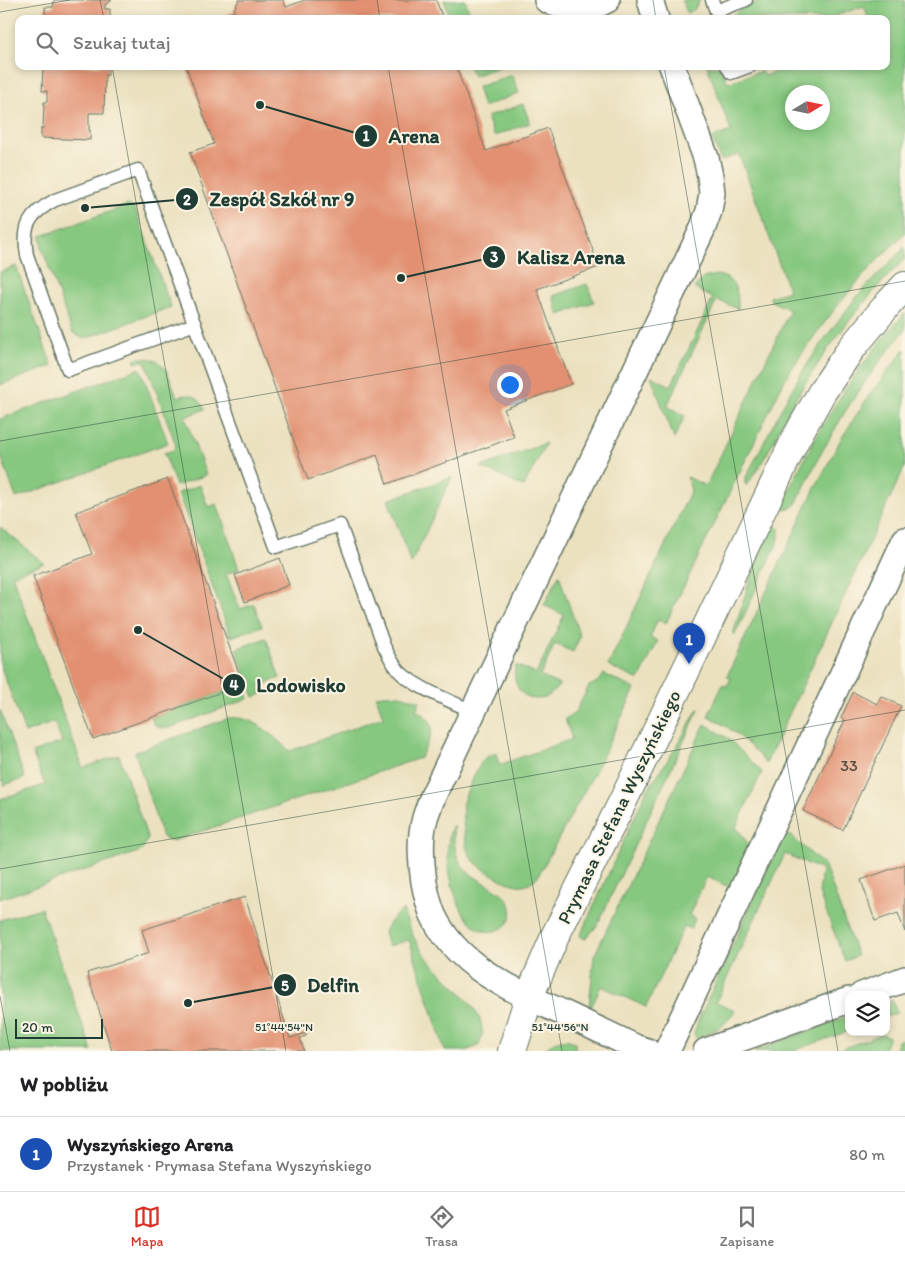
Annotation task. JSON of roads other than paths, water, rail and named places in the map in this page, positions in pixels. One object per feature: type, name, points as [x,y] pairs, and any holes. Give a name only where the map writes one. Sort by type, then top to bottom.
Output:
[{"type":"street","points":[[548,0],[568,7],[596,4],[608,15]]},
{"type":"street","points":[[650,0],[655,15]]},
{"type":"street","points":[[647,1051],[500,983],[477,967],[458,950],[444,934],[433,915],[426,893],[421,841],[424,819],[433,796],[702,230],[709,211],[712,193],[706,158],[673,70]]},
{"type":"street","name":"Prymasa Stefana Wyszyńskiego","points":[[512,1051],[529,997],[556,934],[668,708],[796,438],[822,392],[846,356],[905,286]]},
{"type":"street","points":[[667,1051],[905,540]]},
{"type":"street","points":[[873,991],[905,979]]},
{"type":"street","points":[[706,1051],[845,1001]]},
{"type":"lane","points":[[715,10],[746,0]]},
{"type":"lane","points":[[195,324],[68,370],[27,255],[26,227],[32,215],[42,206],[54,200],[138,170],[195,324],[276,547],[340,525],[391,661],[401,673],[415,683],[474,712]]},
{"type":"place","name":"Arena","points":[[260,105]]},
{"type":"place","name":"Zespół Szkół nr 9","points":[[85,208]]},
{"type":"place","name":"Kalisz Arena","points":[[401,278]]},
{"type":"place","name":"Lodowisko","points":[[138,630]]},
{"type":"place","name":"Wyszyńskiego Arena","points":[[689,664]]},
{"type":"place","name":"Delfin","points":[[188,1003]]}]
